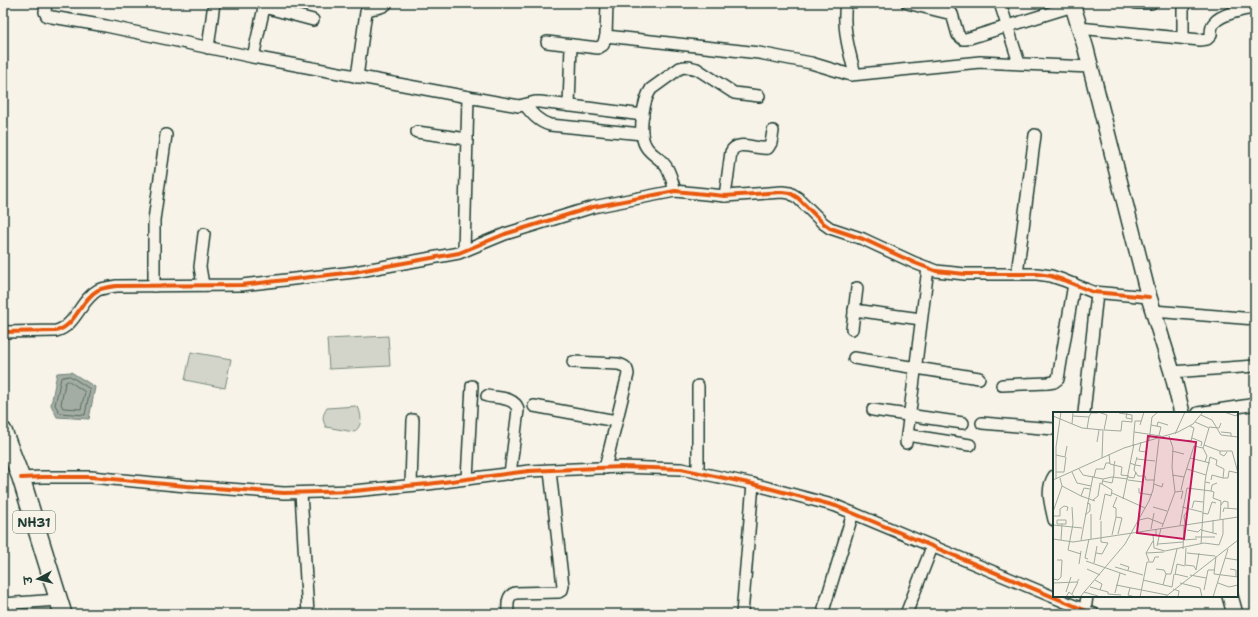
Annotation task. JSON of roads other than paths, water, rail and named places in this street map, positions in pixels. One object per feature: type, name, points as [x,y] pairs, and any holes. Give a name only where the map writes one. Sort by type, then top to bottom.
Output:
[{"type":"highway","name":"NH31","points":[[3,431],[21,478],[60,607]]},
{"type":"main road","points":[[1073,4],[1086,49],[1151,304],[1172,372],[1182,412]]},
{"type":"main road","points":[[1230,597],[1235,614]]},
{"type":"street","points":[[46,3],[45,12],[47,16],[106,26],[253,57],[519,106],[540,102],[643,115]]},
{"type":"street","points":[[208,48],[214,3]]},
{"type":"street","points":[[357,76],[366,12],[368,9],[384,7],[387,3]]},
{"type":"street","points":[[547,42],[601,48],[606,36],[607,3]]},
{"type":"street","points":[[846,3],[847,42],[855,74]]},
{"type":"street","points":[[907,3],[952,14]]},
{"type":"street","points":[[948,3],[958,35],[963,39],[1073,4]]},
{"type":"street","points":[[1000,3],[1019,63]]},
{"type":"street","points":[[1136,4],[1151,3]]},
{"type":"street","points":[[1183,3],[1183,38]]},
{"type":"street","points":[[253,57],[264,5],[313,20]]},
{"type":"street","points":[[1079,28],[1200,40],[1207,39],[1211,35],[1214,23],[1240,6],[1255,8]]},
{"type":"street","points":[[606,36],[759,53],[811,63],[851,75],[980,62],[1090,67]]},
{"type":"street","points":[[569,106],[571,45]]},
{"type":"street","points":[[675,191],[668,169],[663,162],[648,148],[642,134],[643,115],[648,93],[680,68],[685,66],[697,69],[734,93],[759,96]]},
{"type":"street","points":[[464,251],[468,97]]},
{"type":"street","points":[[525,106],[538,120],[550,125],[642,134]]},
{"type":"street","points":[[725,196],[731,152],[733,148],[741,145],[768,148],[771,143],[773,131]]},
{"type":"street","points":[[417,132],[467,138]]},
{"type":"street","points":[[154,286],[154,220],[166,135]]},
{"type":"street","points":[[1017,274],[1035,135]]},
{"type":"street","points":[[3,332],[56,331],[63,329],[90,296],[98,290],[116,286],[242,285],[354,272],[459,253],[505,234],[593,207],[675,191],[725,196],[782,192],[790,193],[798,198],[830,228],[863,239],[936,271],[965,274],[1036,274],[1051,276],[1097,293],[1151,304],[1255,319]]},
{"type":"street","points":[[203,285],[200,267],[204,234]]},
{"type":"street","points":[[928,268],[907,439],[970,444]]},
{"type":"street","points":[[1002,385],[1048,383],[1054,382],[1058,379],[1074,284]]},
{"type":"street","points":[[852,329],[857,288]]},
{"type":"street","points":[[1084,412],[1097,293]]},
{"type":"street","points":[[854,310],[921,319]]},
{"type":"street","points":[[854,358],[979,378]]},
{"type":"street","points":[[573,362],[618,364],[627,368],[628,374],[605,468]]},
{"type":"street","points":[[1172,372],[1255,366]]},
{"type":"street","points":[[468,479],[472,386]]},
{"type":"street","points":[[698,386],[698,472]]},
{"type":"street","points":[[486,396],[512,401],[517,406],[518,410],[510,474]]},
{"type":"street","points":[[1204,412],[1250,405],[1255,401]]},
{"type":"street","points":[[534,406],[616,421]]},
{"type":"street","points":[[873,410],[963,423]]},
{"type":"street","points":[[412,485],[413,420]]},
{"type":"street","points":[[982,423],[1053,429]]},
{"type":"street","points":[[21,478],[91,477],[186,486],[301,493],[353,491],[550,470],[605,468],[681,469],[753,484],[836,506],[1053,597]]},
{"type":"street","points":[[508,614],[508,600],[509,596],[512,594],[559,592],[562,590],[563,586],[550,470]]},
{"type":"street","points":[[1053,478],[1049,486],[1049,494],[1053,515]]},
{"type":"street","points":[[742,614],[753,484]]},
{"type":"street","points":[[301,493],[308,614]]},
{"type":"street","points":[[824,608],[853,513]]},
{"type":"street","points":[[906,614],[932,547]]},
{"type":"street","points":[[1054,597],[1090,612]]},
{"type":"street","points":[[1087,597],[1090,612]]},
{"type":"street","points":[[3,604],[60,607]]},
{"type":"water","points":[[71,372],[95,387],[89,419],[57,417],[51,405],[57,373]]}]
